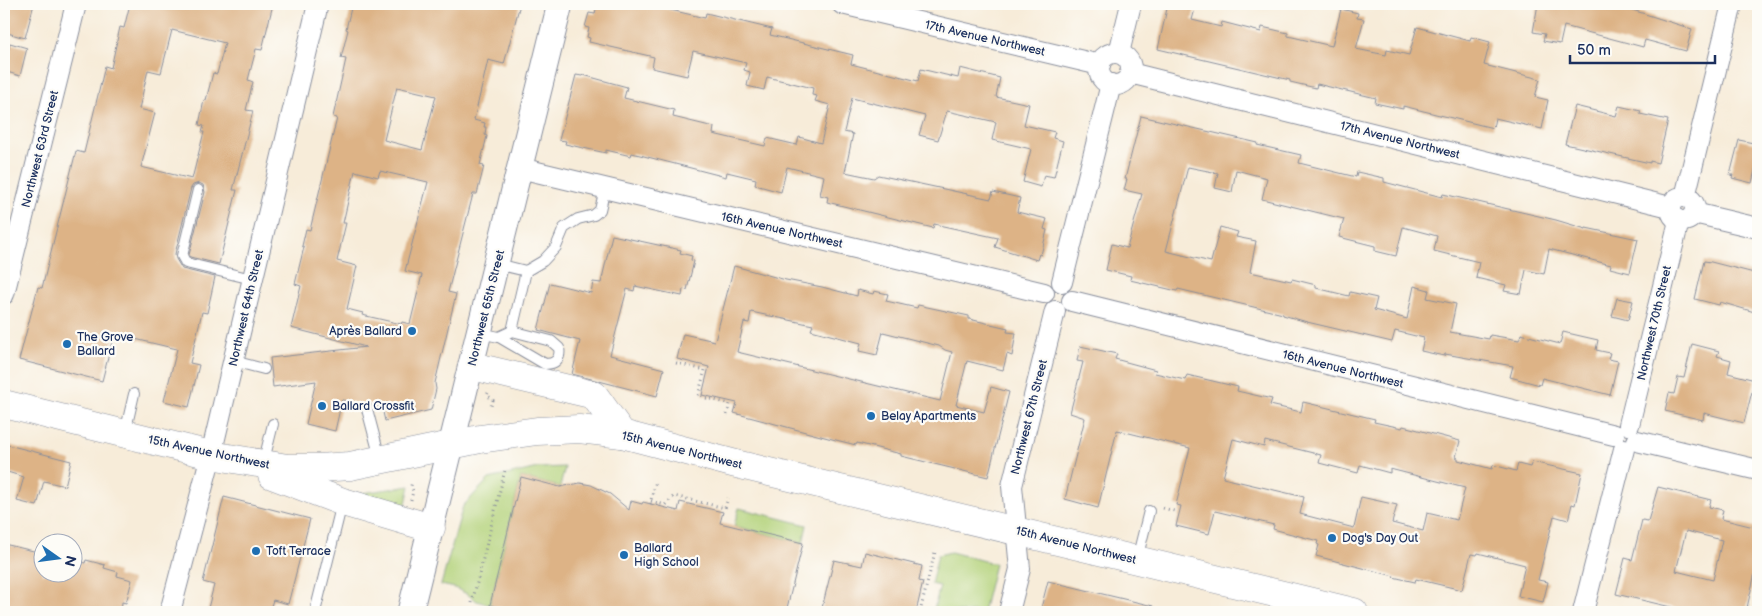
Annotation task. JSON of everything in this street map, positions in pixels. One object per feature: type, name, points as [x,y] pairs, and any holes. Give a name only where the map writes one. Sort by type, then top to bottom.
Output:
[{"type":"main road","points":[[472,366],[553,374],[594,395],[622,434]]},
{"type":"main road","name":"15th Avenue Northwest","points":[[4,404],[211,455],[287,468],[350,466],[480,439],[558,430],[579,429],[622,434],[736,464],[1354,612]]},
{"type":"main road","points":[[251,463],[343,502],[431,528]]},
{"type":"street","name":"Northwest 63rd Street","points":[[5,286],[76,4]]},
{"type":"street","name":"Northwest 64th Street","points":[[170,612],[211,455],[318,4]]},
{"type":"street","name":"Northwest 65th Street","points":[[410,612],[472,366],[490,335],[497,264],[560,4]]},
{"type":"street","name":"17th Avenue Northwest","points":[[842,4],[1100,65]]},
{"type":"street","points":[[1119,53],[1131,4]]},
{"type":"street","name":"Northwest 70th Street","points":[[1586,612],[1626,437],[1732,4]]},
{"type":"street","points":[[1119,53],[1129,61],[1131,66],[1130,73],[1125,81],[1120,84],[1111,84],[1104,81],[1101,76],[1100,65],[1108,54],[1119,53]]},
{"type":"street","name":"17th Avenue Northwest","points":[[1130,73],[1758,228]]},
{"type":"street","points":[[1062,282],[1111,84]]},
{"type":"street","name":"16th Avenue Northwest","points":[[520,168],[1044,293]]},
{"type":"street","points":[[1054,282],[1062,282],[1071,290],[1064,306],[1045,303],[1044,293],[1050,285],[1054,282]]},
{"type":"street","name":"16th Avenue Northwest","points":[[1064,306],[1626,437],[1758,470]]},
{"type":"street","name":"Northwest 67th Street","points":[[1009,612],[1020,569],[1012,486],[1064,306]]},
{"type":"lane","points":[[497,264],[526,271],[543,261],[556,247],[564,228],[578,219],[594,215],[600,210],[605,188]]},
{"type":"lane","points":[[198,190],[182,256],[186,263],[252,280]]},
{"type":"lane","points":[[512,331],[526,271]]},
{"type":"lane","points":[[512,331],[556,343],[559,348],[559,358],[553,374],[490,335],[512,331]]},
{"type":"lane","points":[[233,361],[264,369]]},
{"type":"lane","points":[[124,434],[134,394]]},
{"type":"lane","points":[[367,409],[381,459]]},
{"type":"lane","points":[[251,463],[273,424]]},
{"type":"lane","points":[[315,612],[343,502]]},
{"type":"lane","points":[[1136,560],[1153,509]]},
{"type":"path","points":[[676,363],[705,370],[698,396],[730,404],[726,418]]},
{"type":"path","points":[[472,603],[505,470]]},
{"type":"path","points":[[656,481],[650,502],[665,505],[674,496],[725,508],[728,498]]},
{"type":"path","points":[[1153,509],[1174,511]]},
{"type":"path","points":[[920,612],[935,552]]},
{"type":"green space","points":[[565,467],[560,487],[521,477],[490,605],[477,601],[455,588],[441,585],[463,506],[489,479],[538,468]]},
{"type":"green space","points":[[410,486],[404,512],[348,495]]},
{"type":"green space","points":[[739,508],[807,525],[803,543],[734,526]]},
{"type":"green space","points":[[951,552],[995,564],[983,612],[947,612],[934,609],[940,586],[931,584],[938,555]]},
{"type":"building","points":[[4,4],[34,4],[25,38],[4,32]]},
{"type":"building","points":[[130,4],[273,4],[262,50],[256,49],[248,80],[253,82],[246,110],[253,111],[233,190],[237,190],[219,264],[190,257],[189,255],[205,192],[203,185],[199,183],[191,188],[175,254],[182,269],[215,277],[207,313],[202,312],[190,363],[199,365],[189,407],[164,401],[177,349],[114,334],[102,381],[19,360],[38,287],[42,288],[76,151],[84,153],[105,66],[111,68],[120,27],[124,28]],"holes":[[[172,30],[225,43],[217,74],[213,73],[206,100],[204,100],[199,125],[204,126],[202,132],[204,132],[192,179],[141,167],[155,113],[139,109],[148,70],[161,73]]]},
{"type":"building","points":[[352,4],[520,4],[504,64],[488,60],[474,120],[485,123],[484,127],[486,127],[485,135],[487,136],[480,165],[484,166],[477,194],[473,194],[448,292],[456,294],[435,383],[436,389],[431,410],[385,421],[382,408],[373,406],[368,402],[362,404],[342,400],[335,431],[306,424],[316,381],[273,387],[270,358],[366,347],[291,328],[301,286],[295,284],[304,247],[302,246],[306,229],[310,230],[337,118],[333,117],[346,59],[341,58],[348,30],[346,29]],"holes":[[[397,87],[436,96],[422,150],[384,140]],[[355,171],[378,177],[380,171],[428,182],[405,271],[422,275],[410,324],[402,322],[401,324],[362,315],[363,313],[347,309],[357,266],[337,261],[346,223],[343,223]]]},
{"type":"building","points":[[597,4],[645,4],[705,18],[706,13],[772,29],[770,35],[853,55],[851,64],[918,81],[921,69],[958,78],[960,68],[1000,78],[996,97],[1029,104],[1024,125],[1055,132],[1053,138],[1063,141],[1054,177],[1044,175],[1041,187],[1023,182],[1031,149],[992,140],[996,122],[947,111],[938,140],[919,135],[925,116],[852,98],[844,132],[853,134],[845,172],[874,178],[878,175],[991,199],[993,192],[1020,198],[1017,212],[1047,219],[1044,229],[1047,230],[1041,255],[1039,254],[1037,260],[995,247],[998,238],[934,224],[933,228],[827,202],[828,197],[820,195],[824,176],[787,167],[781,192],[755,185],[756,179],[727,172],[726,177],[632,153],[631,156],[606,150],[606,153],[565,144],[566,141],[559,140],[576,75],[583,75],[627,87],[624,98],[674,110],[673,117],[714,127],[713,134],[765,146],[767,138],[797,145],[799,137],[821,143],[830,105],[815,101],[817,96],[812,95],[813,88],[767,77],[764,90],[747,86],[750,72],[744,70],[746,63],[693,51],[687,76],[652,68],[654,57],[589,42],[590,38],[587,37],[589,28],[585,27],[589,13],[595,14]]},
{"type":"building","points":[[1168,4],[1195,9],[1192,20],[1221,27],[1222,22],[1261,32],[1262,27],[1288,33],[1288,36],[1332,46],[1341,9],[1358,13],[1357,18],[1364,19],[1356,49],[1386,55],[1387,50],[1409,55],[1417,27],[1470,41],[1471,37],[1490,42],[1484,65],[1540,79],[1535,97],[1548,100],[1542,129],[1495,118],[1493,128],[1403,106],[1403,109],[1375,103],[1376,98],[1317,84],[1316,88],[1290,82],[1290,80],[1158,49]]},
{"type":"building","points":[[1538,4],[1603,4],[1620,8],[1620,6],[1692,29],[1686,51],[1645,40],[1643,47],[1564,26],[1560,44],[1543,41],[1545,34],[1533,32]]},
{"type":"building","points":[[10,43],[27,48],[20,76],[4,71]]},
{"type":"building","points":[[1575,106],[1616,116],[1619,106],[1641,111],[1640,114],[1668,120],[1658,163],[1650,161],[1650,163],[1565,144]]},
{"type":"building","points":[[1141,116],[1301,155],[1299,163],[1356,177],[1357,172],[1384,178],[1384,182],[1442,197],[1443,194],[1556,220],[1586,229],[1638,239],[1630,273],[1610,268],[1611,265],[1549,249],[1544,274],[1526,270],[1521,294],[1504,291],[1506,285],[1476,278],[1479,262],[1434,251],[1437,236],[1403,227],[1396,256],[1375,251],[1375,246],[1339,237],[1344,219],[1262,199],[1267,178],[1236,170],[1232,192],[1215,188],[1218,173],[1188,167],[1166,251],[1211,262],[1220,227],[1238,232],[1236,237],[1256,241],[1250,272],[1291,281],[1292,279],[1316,285],[1316,288],[1349,296],[1350,292],[1377,298],[1374,310],[1407,319],[1414,286],[1429,290],[1427,298],[1456,304],[1450,332],[1489,339],[1490,335],[1519,340],[1521,334],[1560,344],[1563,332],[1598,340],[1596,350],[1610,353],[1608,359],[1618,361],[1610,395],[1542,378],[1540,385],[1510,377],[1513,366],[1421,351],[1424,338],[1395,331],[1392,342],[1178,289],[1177,291],[1130,280],[1131,276],[1106,270],[1112,244],[1127,248],[1142,194],[1124,190]]},
{"type":"building","points":[[1739,140],[1758,144],[1758,157],[1752,183],[1732,178],[1733,175],[1730,175]]},
{"type":"building","points":[[612,235],[681,250],[680,253],[692,256],[691,260],[694,261],[687,290],[683,289],[682,296],[635,286],[634,291],[627,289],[610,355],[664,369],[657,396],[572,374],[580,341],[538,330],[550,283],[591,293],[593,282],[601,283]]},
{"type":"building","points":[[1704,261],[1758,274],[1758,313],[1720,302],[1719,305],[1695,299]]},
{"type":"building","points":[[734,266],[857,296],[858,290],[873,294],[874,291],[888,294],[886,301],[917,308],[918,305],[969,316],[969,319],[1008,328],[1007,332],[1016,333],[1012,356],[1007,354],[1003,370],[967,361],[956,405],[984,412],[991,387],[1009,392],[988,477],[734,413],[737,403],[702,395],[709,367],[677,359],[683,334],[715,341]],"holes":[[[751,312],[813,325],[811,330],[861,343],[859,351],[877,355],[883,332],[939,346],[952,352],[940,401],[737,352],[744,322],[749,323]]]},
{"type":"building","points":[[1617,298],[1633,301],[1628,320],[1612,316]]},
{"type":"building","points":[[1692,344],[1719,351],[1717,356],[1731,360],[1728,373],[1755,380],[1744,423],[1704,413],[1703,420],[1665,411],[1669,393],[1674,394],[1678,377],[1684,378]]},
{"type":"building","points":[[1080,346],[1117,354],[1115,359],[1156,370],[1155,373],[1185,380],[1187,375],[1238,387],[1237,391],[1272,399],[1270,405],[1301,412],[1303,402],[1375,419],[1374,422],[1402,428],[1403,426],[1460,441],[1456,457],[1458,460],[1492,469],[1493,465],[1516,471],[1518,464],[1530,467],[1532,462],[1582,473],[1575,505],[1572,504],[1568,520],[1554,516],[1538,580],[1548,582],[1543,602],[1518,596],[1525,565],[1478,553],[1477,555],[1471,554],[1462,590],[1416,579],[1415,582],[1393,577],[1316,556],[1319,545],[1317,544],[1318,541],[1273,529],[1274,525],[1215,511],[1209,534],[1176,526],[1181,506],[1176,505],[1190,448],[1117,430],[1098,508],[1065,499],[1085,418],[1070,413],[1083,362],[1077,361]],"holes":[[[1233,439],[1264,447],[1265,441],[1321,455],[1319,463],[1358,473],[1360,465],[1390,473],[1390,469],[1465,488],[1457,520],[1427,513],[1423,531],[1392,523],[1397,505],[1361,497],[1354,528],[1300,514],[1304,497],[1223,478]]]},
{"type":"building","points":[[4,444],[71,461],[65,486],[44,481],[37,506],[17,501],[24,477],[4,471]]},
{"type":"building","name":"Ballard High School","points":[[521,477],[560,487],[580,483],[591,485],[610,494],[629,510],[631,501],[642,504],[643,502],[678,511],[680,502],[723,512],[720,523],[803,543],[786,612],[521,612],[490,605]]},
{"type":"building","points":[[1658,487],[1711,500],[1709,507],[1723,510],[1721,519],[1758,528],[1758,560],[1746,612],[1692,612],[1616,594],[1625,558],[1632,560],[1642,520],[1648,521]],"holes":[[[1686,531],[1722,540],[1713,580],[1676,571]]]},
{"type":"building","name":"Toft Terrace","points":[[224,497],[310,519],[288,604],[273,600],[269,612],[207,612],[214,585],[203,582]]},
{"type":"building","points":[[4,544],[32,551],[32,584],[82,584],[82,562],[85,563],[86,560],[105,565],[104,568],[118,572],[117,576],[132,580],[126,603],[122,602],[121,612],[4,612]]},
{"type":"building","points":[[865,552],[922,566],[919,581],[923,582],[916,612],[821,612],[834,560],[862,566]]},
{"type":"building","points":[[1048,581],[1153,606],[1153,612],[1040,612]]},
{"type":"place","name":"Après Ballard","points":[[412,331]]},
{"type":"place","name":"The Grove Ballard","points":[[67,344]]},
{"type":"place","name":"Ballard Crossfit","points":[[322,406]]},
{"type":"place","name":"Belay Apartments","points":[[871,416]]},
{"type":"place","name":"Dog's Day Out","points":[[1332,538]]},
{"type":"place","name":"Toft Terrace","points":[[256,551]]},
{"type":"place","name":"Ballard High School","points":[[624,555]]}]
